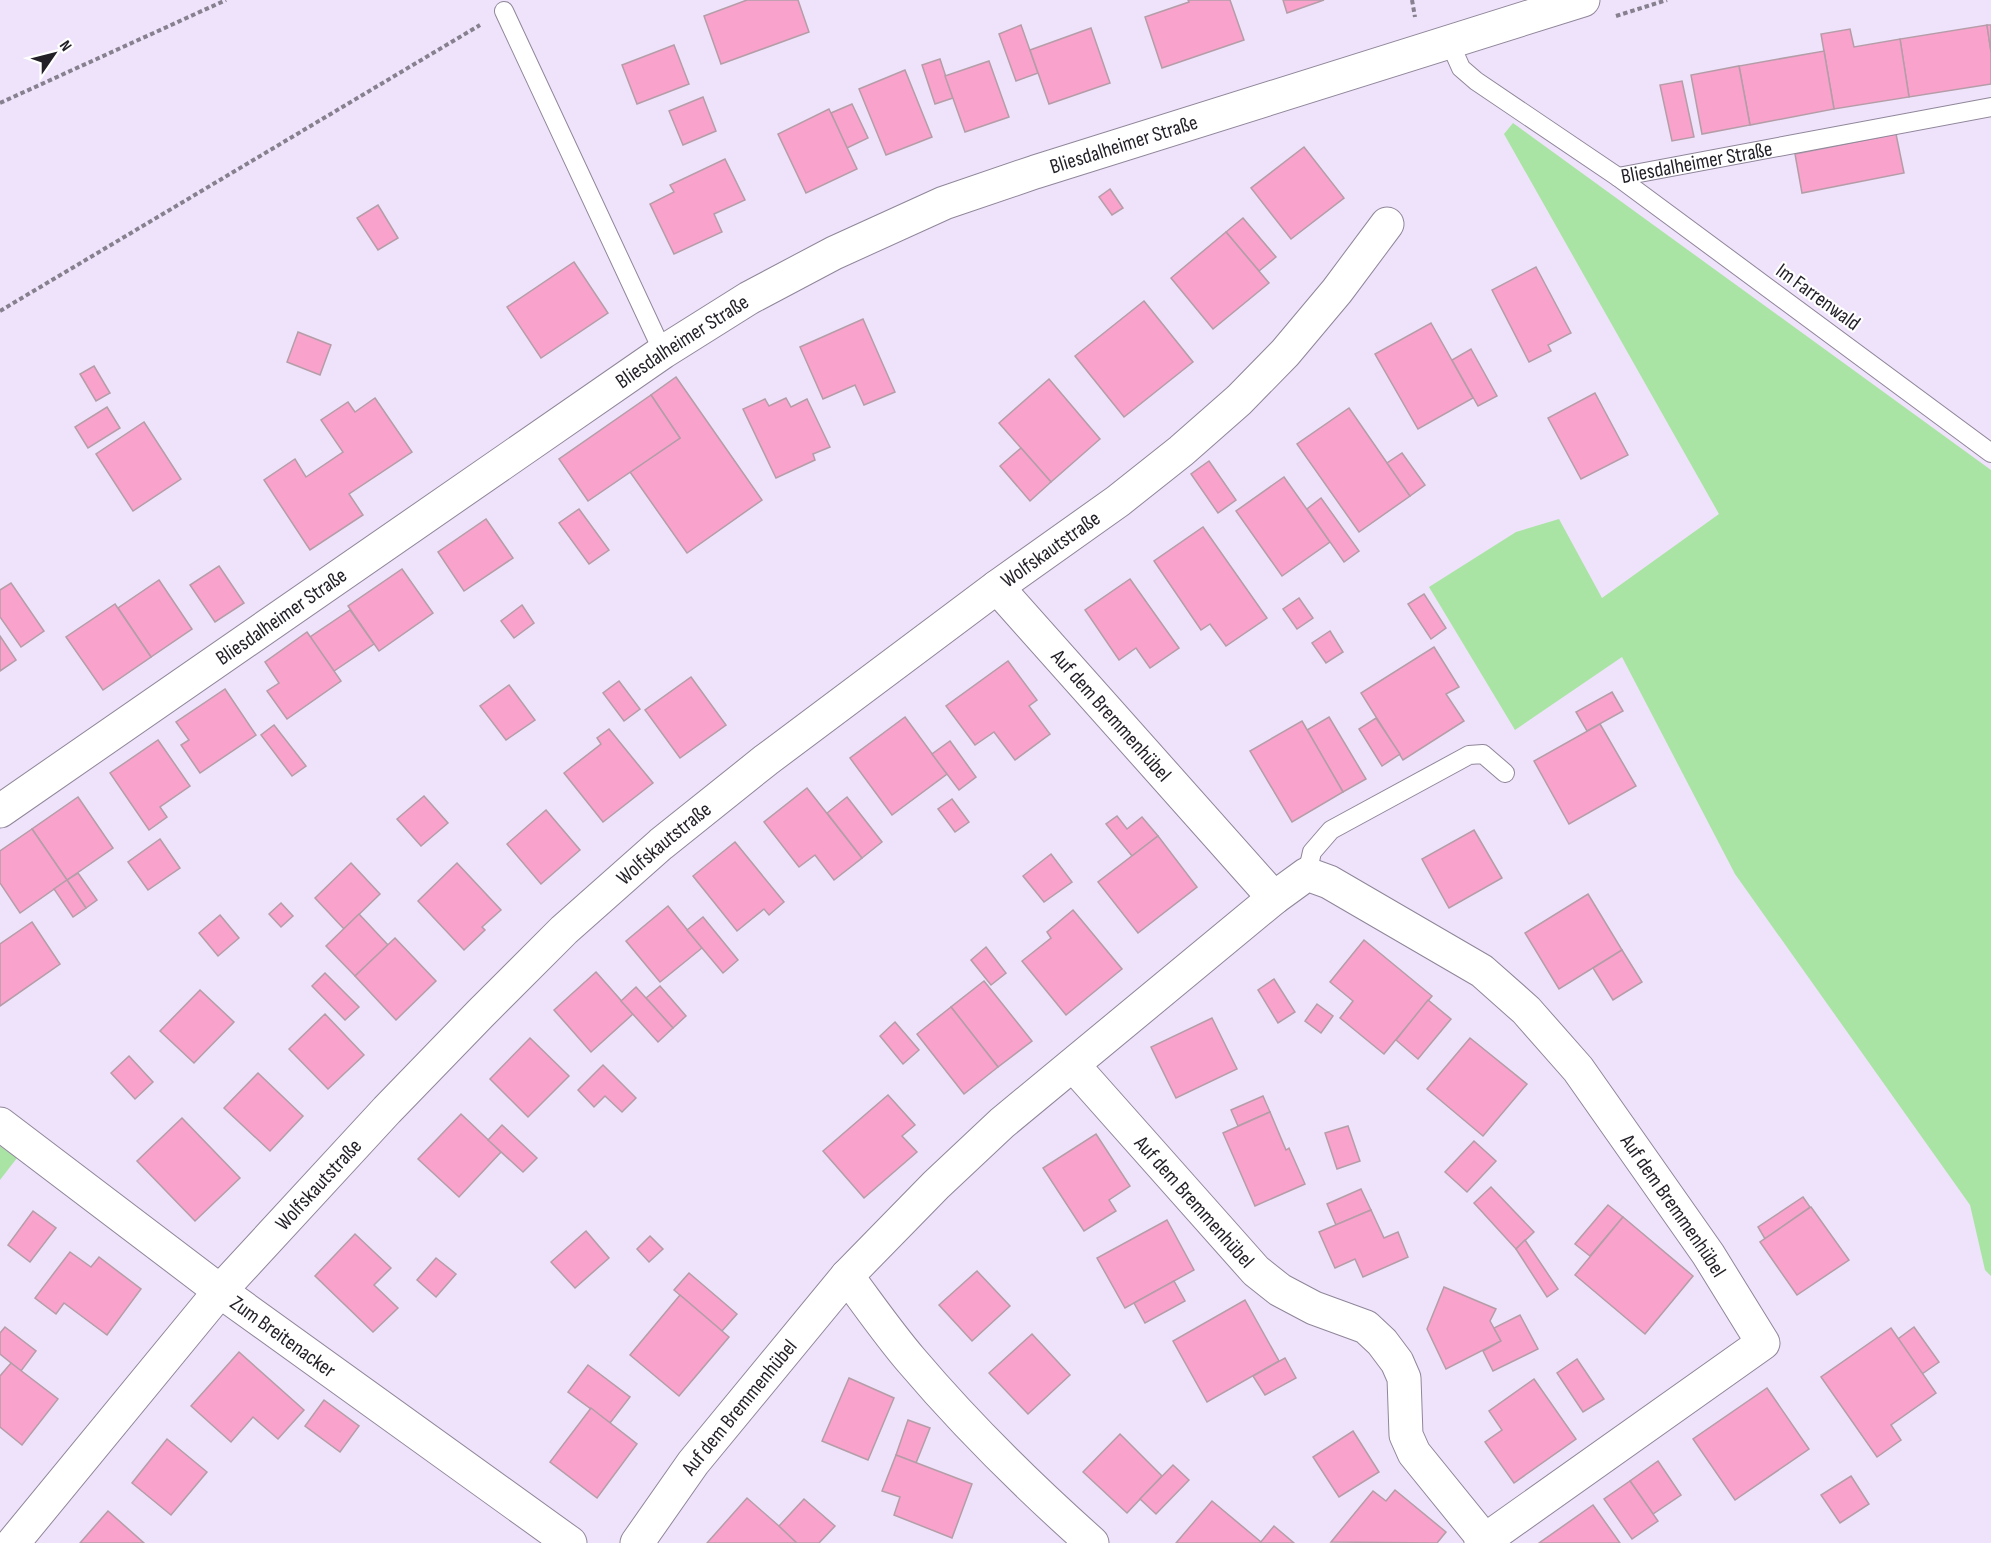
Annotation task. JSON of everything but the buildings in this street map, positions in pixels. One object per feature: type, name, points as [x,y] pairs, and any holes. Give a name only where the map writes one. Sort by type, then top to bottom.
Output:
[{"type":"street","name":"Bliesdalheimer Straße","points":[[0,811],[663,351],[748,298],[834,253],[944,202],[1582,0]]},
{"type":"street","name":"Wolfskautstraße","points":[[13,1543],[220,1291],[395,1102],[564,930],[661,844],[757,767],[997,587],[1118,501],[1181,451],[1239,400],[1285,353],[1337,291],[1387,224]]},
{"type":"street","name":"Auf dem Bremmenhübel","points":[[997,587],[1274,898]]},
{"type":"street","name":"Auf dem Bremmenhübel","points":[[637,1543],[693,1463],[847,1276],[936,1185],[1002,1123],[1274,898],[1307,874],[1329,882],[1482,971],[1526,1010],[1578,1070],[1708,1254],[1763,1343],[1484,1542],[1414,1453],[1406,1435],[1404,1378],[1397,1362],[1382,1342],[1366,1327],[1314,1308],[1280,1290],[1256,1271],[1073,1065]]},
{"type":"street","name":"Zum Breitenacker","points":[[0,1124],[220,1291],[570,1543]]},
{"type":"street","points":[[847,1276],[910,1359],[966,1423],[1037,1494],[1092,1543]]},
{"type":"lane","points":[[504,11],[663,351]]},
{"type":"lane","name":"Bliesdalheimer Straße","points":[[1449,41],[1461,68],[1476,81],[1618,177],[1991,107]]},
{"type":"lane","name":"Im Farrenwald","points":[[1618,177],[1991,453]]},
{"type":"lane","points":[[1307,874],[1312,852],[1331,830],[1469,755],[1483,754],[1505,773]]},
{"type":"path","points":[[0,104],[226,0]]},
{"type":"path","points":[[1412,0],[1412,8]]},
{"type":"path","points":[[0,311],[504,11]]},
{"type":"green space","points":[[1513,123],[1991,470],[1991,1276],[1985,1270],[1970,1205],[1735,874],[1622,657],[1515,730],[1429,587],[1516,532],[1559,519],[1602,598],[1719,514],[1504,134]]},
{"type":"green space","points":[[0,1146],[17,1158],[0,1180]]}]
